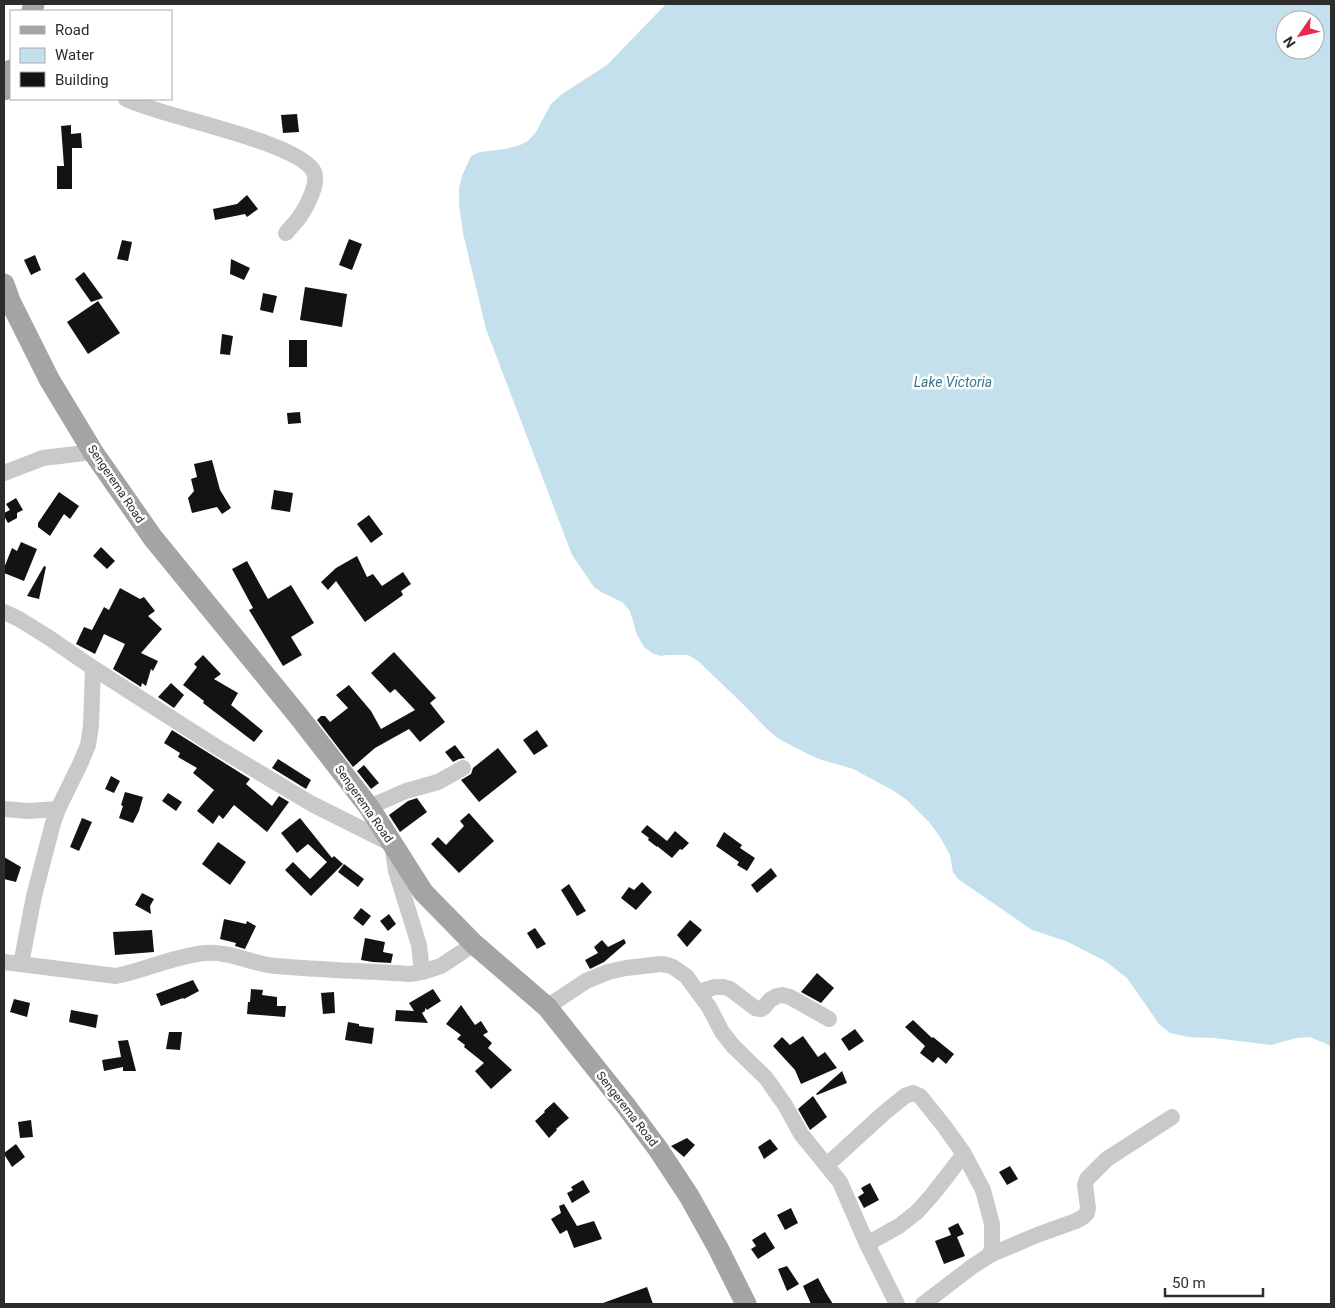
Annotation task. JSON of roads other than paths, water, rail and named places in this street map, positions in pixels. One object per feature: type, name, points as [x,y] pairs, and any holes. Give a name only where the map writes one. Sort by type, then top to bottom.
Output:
[{"type":"main road","points":[[4,90],[10,73]]},
{"type":"main road","name":"Sengerema Road","points":[[4,284],[10,301],[49,379],[93,452],[153,538],[300,718],[368,807],[423,892],[474,944],[548,1007],[658,1149],[699,1213],[746,1304]]},
{"type":"street","points":[[128,100],[138,105],[205,123],[276,146],[304,160],[314,173],[314,186],[300,217],[286,232]]},
{"type":"street","points":[[4,472],[43,458],[93,452]]},
{"type":"street","points":[[4,612],[51,639],[215,746],[312,804],[392,844],[396,871],[420,950],[422,972]]},
{"type":"street","points":[[21,964],[34,896],[53,823],[88,745],[93,668]]},
{"type":"street","points":[[368,807],[406,791],[438,782],[464,768]]},
{"type":"street","points":[[4,809],[28,811],[58,809]]},
{"type":"street","points":[[4,962],[116,976],[166,961],[207,953],[232,956],[274,966],[410,974],[441,966],[474,944]]},
{"type":"street","points":[[548,1007],[586,981],[608,972],[626,968],[668,965],[686,976],[733,1046],[766,1078],[802,1134],[840,1182],[867,1244],[897,1304]]},
{"type":"street","points":[[698,992],[715,987],[724,987],[730,989],[755,1008],[760,1009],[776,996],[782,995],[790,997],[829,1019]]},
{"type":"street","points":[[827,1164],[905,1096],[913,1093],[920,1096],[964,1154],[983,1190],[992,1224],[990,1255]]},
{"type":"street","points":[[923,1304],[990,1255],[1083,1217],[1087,1213],[1088,1208],[1084,1185],[1087,1179],[1107,1159],[1172,1117]]},
{"type":"street","points":[[867,1244],[899,1226],[917,1212],[964,1154]]},
{"type":"water","name":"Lake Victoria","points":[[666,4],[1331,4],[1331,1046],[1310,1037],[1297,1038],[1271,1045],[1188,1037],[1170,1033],[1159,1024],[1127,978],[1105,961],[1066,941],[1032,930],[958,879],[953,872],[950,855],[940,837],[929,822],[907,800],[853,769],[819,759],[779,739],[698,661],[688,655],[661,656],[652,653],[644,647],[637,635],[630,611],[622,602],[594,587],[572,555],[486,329],[463,233],[459,205],[459,188],[471,156],[480,152],[505,149],[528,141],[536,132],[551,104],[562,94],[607,65]]}]
